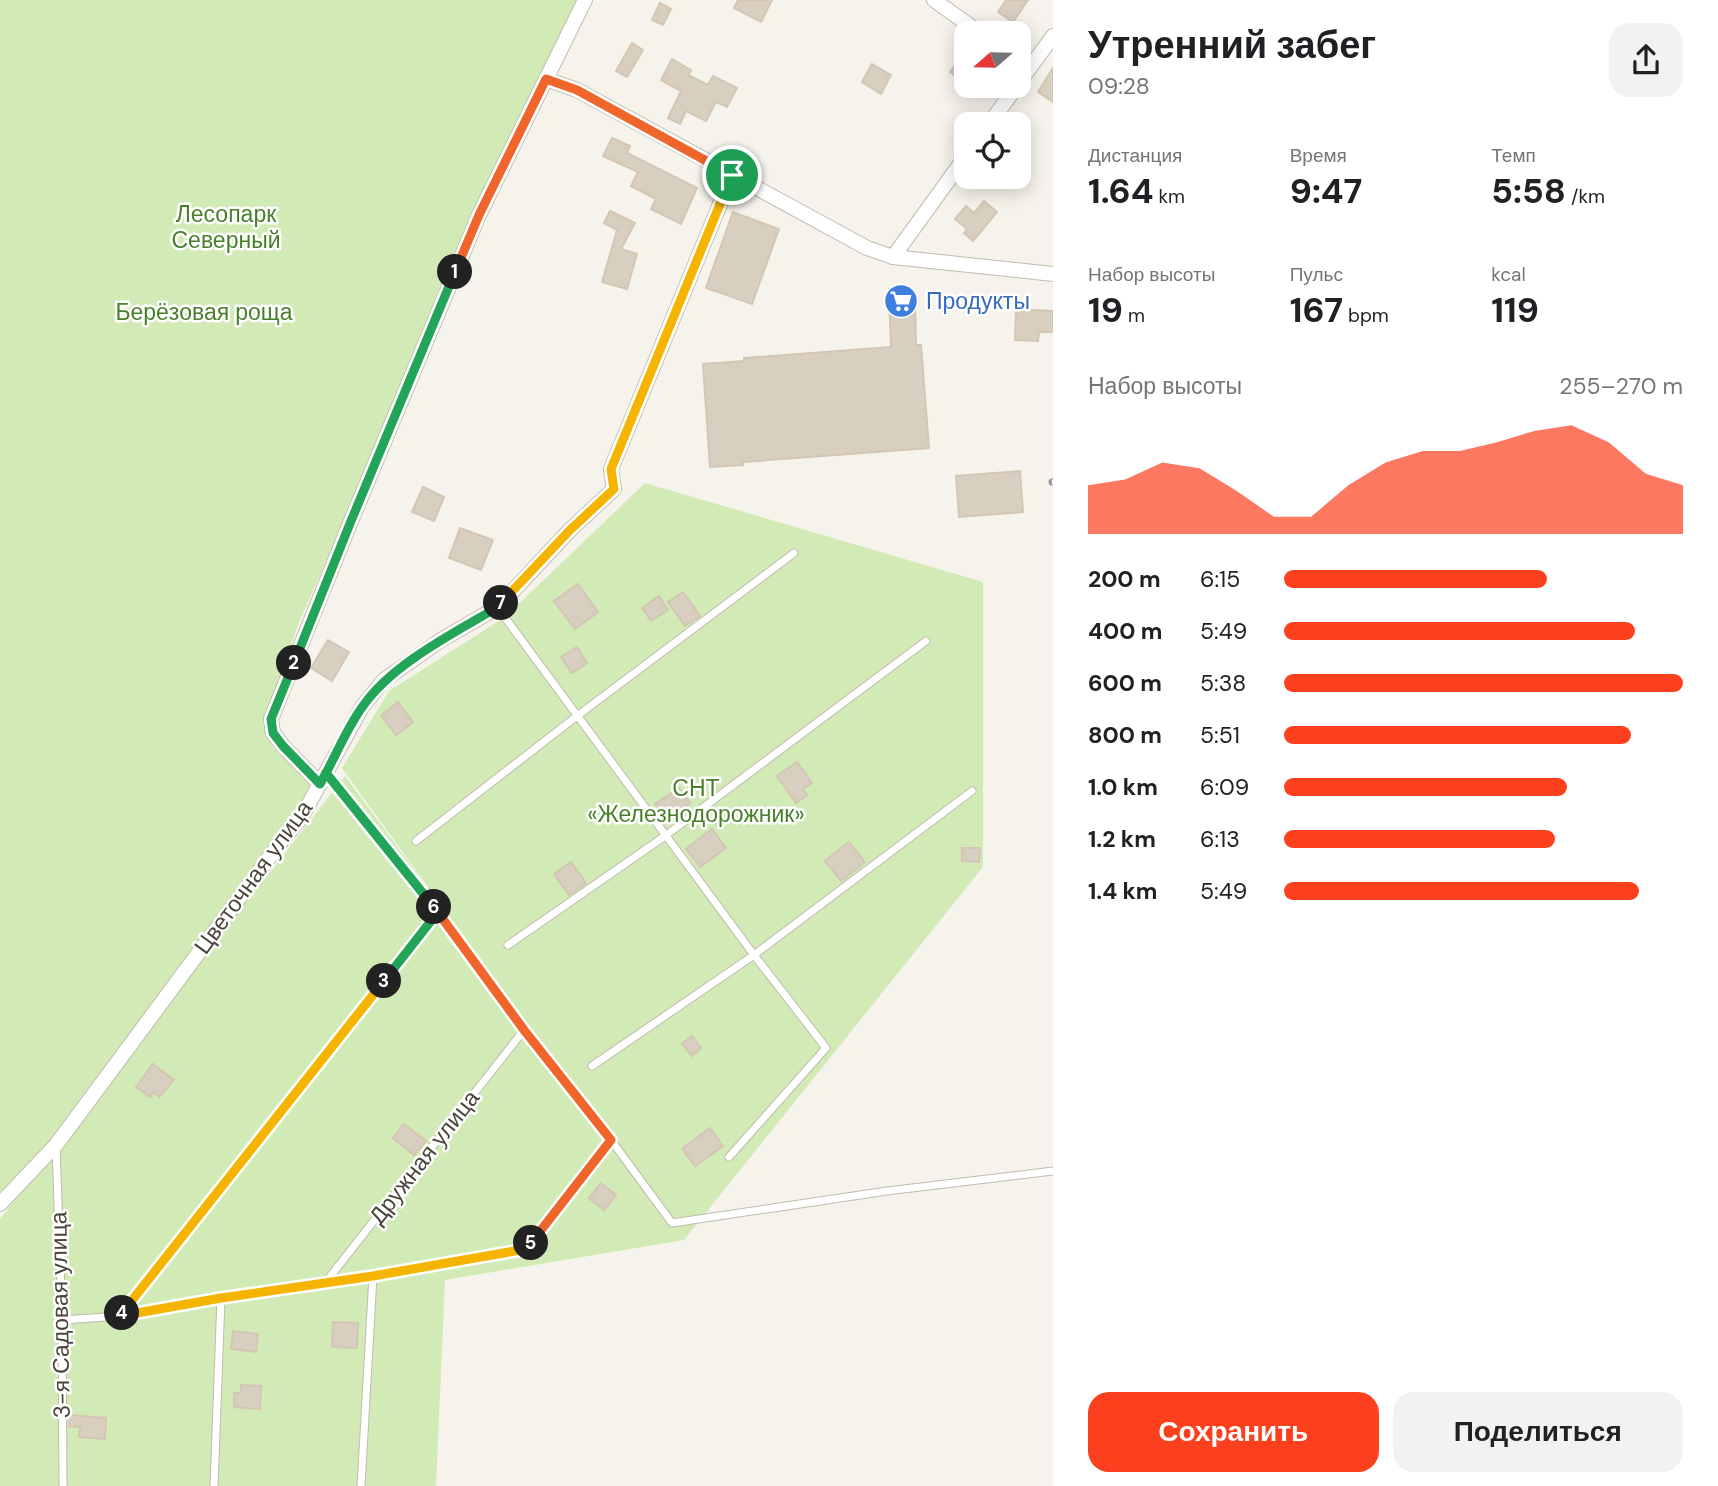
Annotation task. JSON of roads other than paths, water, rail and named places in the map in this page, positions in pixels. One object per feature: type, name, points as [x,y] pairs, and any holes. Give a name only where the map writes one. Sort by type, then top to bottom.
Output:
[{"type":"street","points":[[323,778],[278,740],[273,733],[271,719],[479,215],[585,0]]},
{"type":"street","points":[[934,0],[963,21]]},
{"type":"street","points":[[1031,58],[1053,36]]},
{"type":"street","points":[[546,79],[577,90],[867,248],[893,257],[1053,274]]},
{"type":"street","points":[[893,257],[954,173]]},
{"type":"street","name":"Цветочная улица","points":[[0,1204],[56,1145],[280,843],[302,818],[362,707],[384,680],[441,640],[498,607],[570,530],[614,489],[611,469],[732,175]]},
{"type":"lane","points":[[416,841],[794,553]]},
{"type":"lane","points":[[498,607],[754,956],[826,1048],[729,1157]]},
{"type":"lane","points":[[508,945],[665,836],[926,641]]},
{"type":"lane","points":[[323,778],[438,912],[524,1030],[611,1140],[672,1223],[887,1191],[1053,1171]]},
{"type":"lane","points":[[592,1066],[754,956],[972,791]]},
{"type":"lane","points":[[120,1316],[438,912]]},
{"type":"lane","name":"Дружная улица","points":[[324,1284],[524,1030]]},
{"type":"lane","points":[[62,1320],[120,1316],[526,1249],[611,1140]]},
{"type":"lane","name":"3-я Садовая улица","points":[[56,1145],[62,1320],[63,1486]]},
{"type":"lane","points":[[362,1486],[373,1276]]},
{"type":"lane","points":[[214,1486],[221,1298]]},
{"type":"place","name":"Продукты","points":[[901,301]]},
{"type":"park label","name":"Лесопарк Северный","points":[[226,227]]},
{"type":"park label","name":"Берёзовая роща","points":[[204,312]]},
{"type":"park label","name":"СНТ «Железнодорожник»","points":[[696,801]]}]
